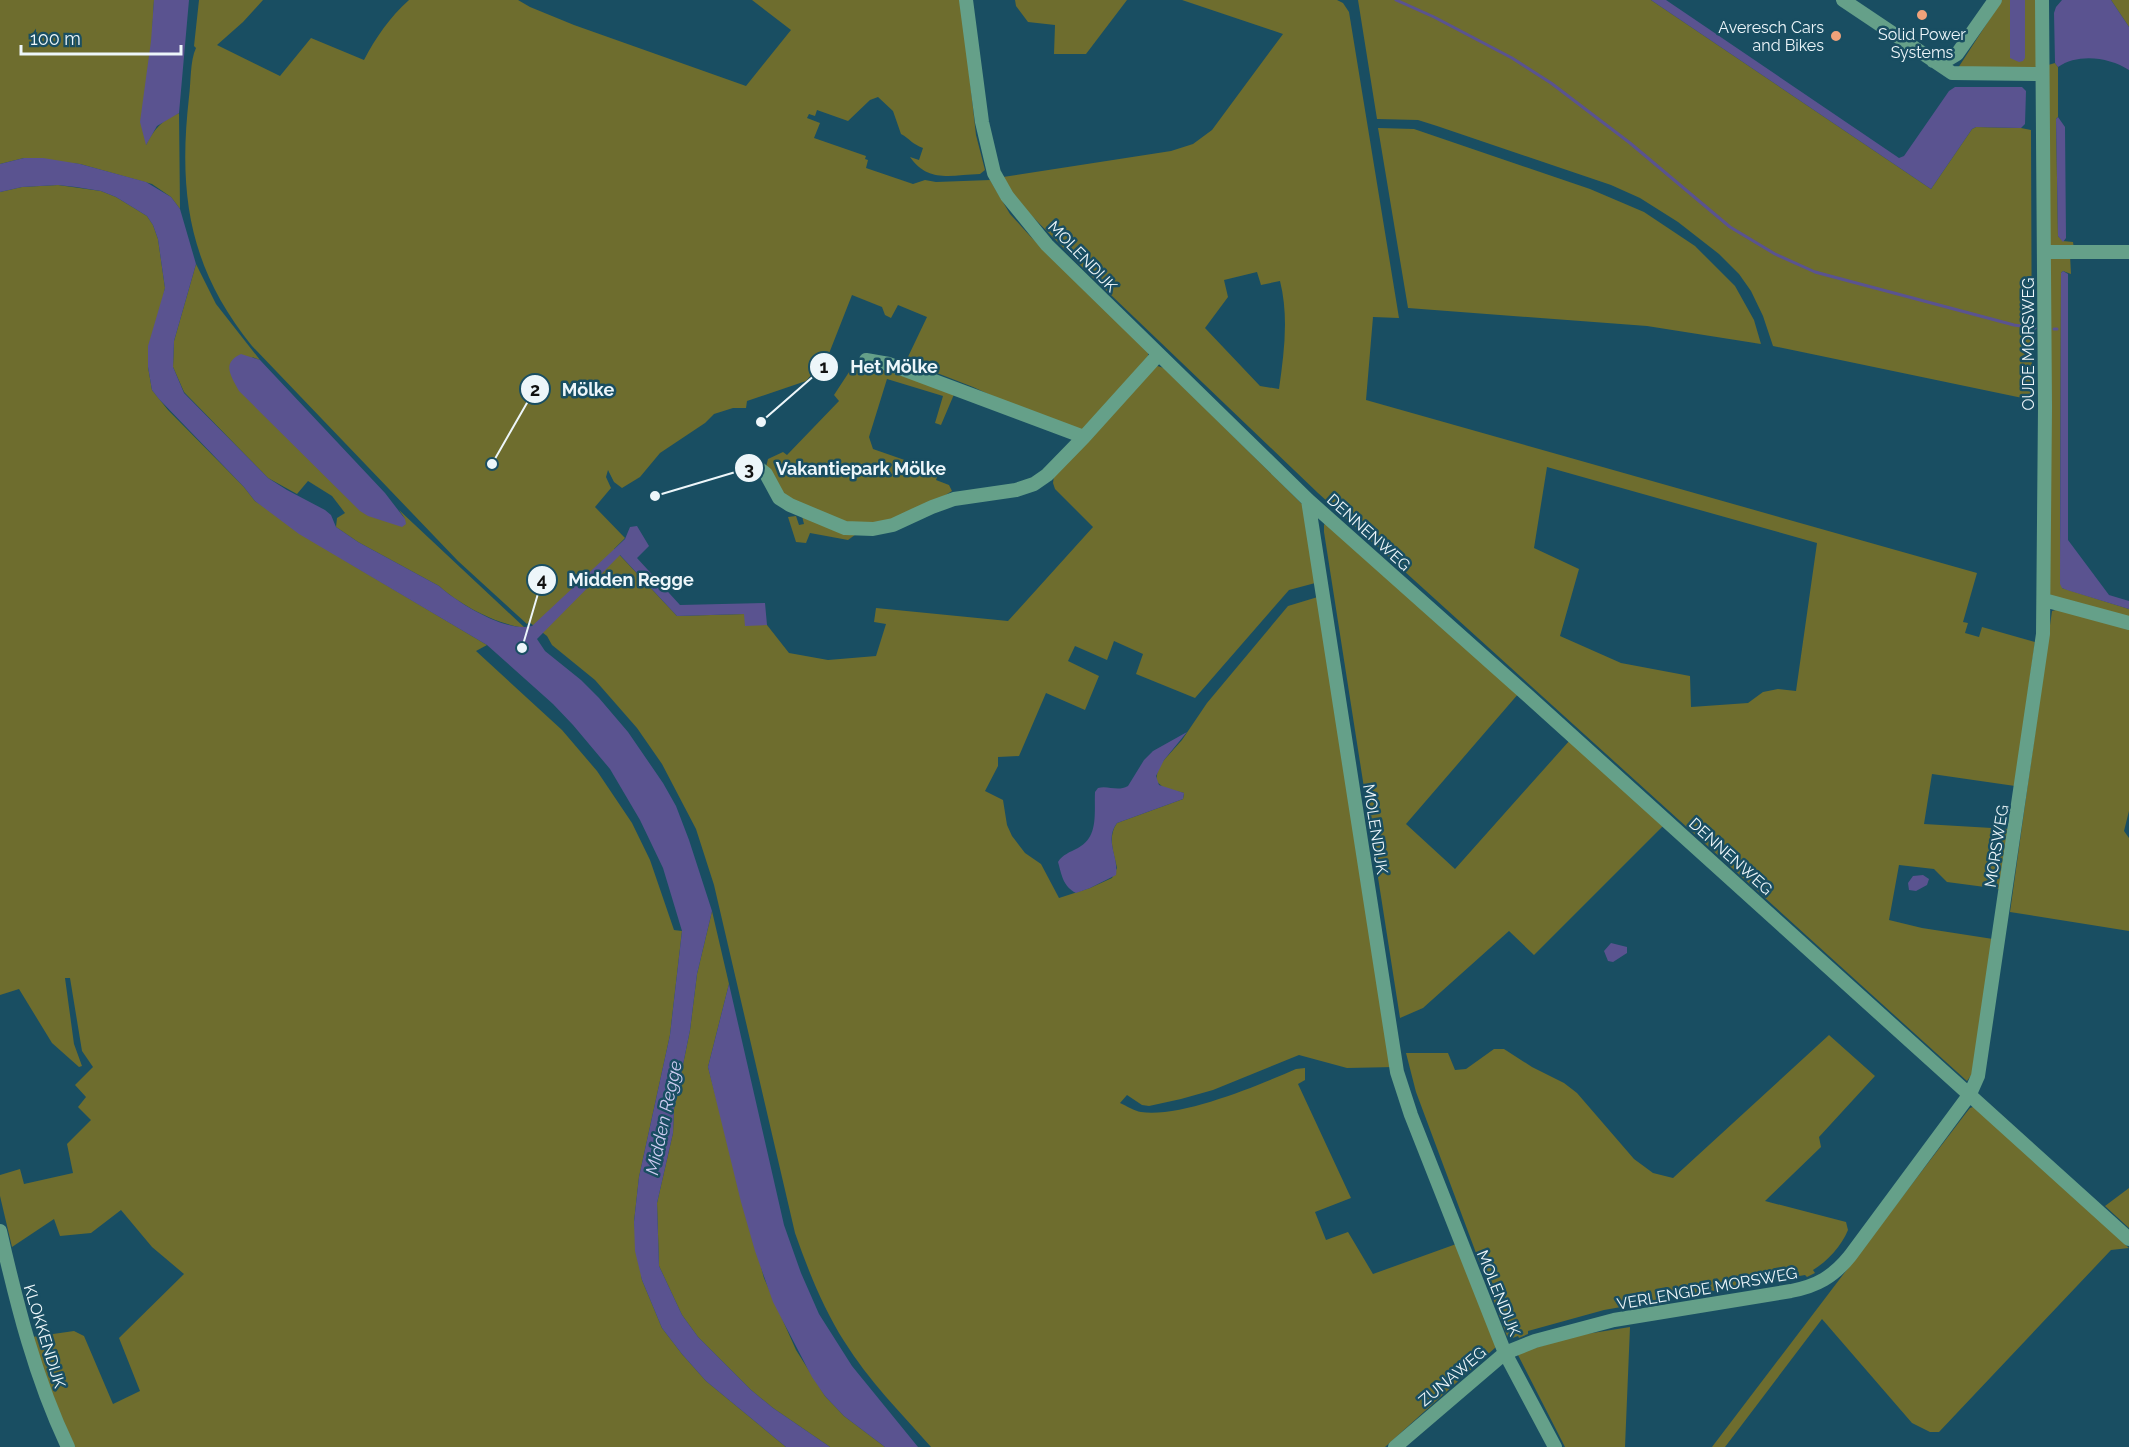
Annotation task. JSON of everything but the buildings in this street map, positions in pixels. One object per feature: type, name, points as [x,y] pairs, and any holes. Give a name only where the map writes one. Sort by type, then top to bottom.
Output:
[{"type":"street","name":"MOLENDIJK","points":[[966,0],[982,122],[994,173],[1007,196],[1047,245],[1308,500],[1398,1072],[1411,1115],[1505,1353]]},
{"type":"street","points":[[1844,0],[1952,73],[2042,74]]},
{"type":"street","points":[[1933,61],[1947,60],[1957,54],[1995,0]]},
{"type":"street","name":"OUDE MORSWEG","points":[[2042,0],[2044,600]]},
{"type":"street","points":[[2044,252],[2129,252]]},
{"type":"street","points":[[755,465],[766,474],[783,502],[845,528],[873,529],[893,525],[932,507],[954,500],[1016,490],[1034,484],[1047,475],[1084,437],[1158,355]]},
{"type":"street","points":[[866,360],[889,364],[1084,437]]},
{"type":"street","name":"DENNENWEG","points":[[1308,500],[2129,1239]]},
{"type":"street","points":[[2044,600],[2129,623]]},
{"type":"street","name":"MORSWEG","points":[[1970,1094],[1978,1076],[2030,728],[2043,634],[2044,600]]},
{"type":"street","name":"VERLENGDE MORSWEG","points":[[1505,1353],[1527,1343],[1585,1326],[1791,1291],[1824,1282],[1850,1256],[1970,1094]]},
{"type":"street","name":"KLOKKENDIJK","points":[[0,1231],[32,1359],[68,1447]]},
{"type":"street","name":"ZUNAWEG","points":[[1395,1447],[1505,1353],[1555,1447]]},
{"type":"shaded area","points":[[0,0],[154,0],[146,145],[159,126],[179,113],[180,209],[171,197],[152,184],[80,164],[24,158],[0,164]]},
{"type":"shaded area","points":[[199,0],[263,0],[217,45],[280,76],[311,38],[364,60],[384,28],[409,0],[518,0],[574,25],[746,86],[791,30],[752,0],[961,0],[976,135],[985,170],[980,174],[950,176],[924,171],[910,157],[919,160],[923,148],[901,134],[893,111],[878,97],[870,100],[848,121],[817,110],[815,116],[809,114],[807,118],[820,123],[814,138],[866,156],[865,159],[868,160],[866,168],[913,184],[925,180],[936,182],[990,180],[1010,214],[1148,351],[1148,356],[1085,430],[1060,427],[973,387],[906,361],[927,317],[898,305],[891,318],[885,315],[882,307],[852,295],[828,356],[806,381],[747,401],[746,408],[733,408],[714,414],[705,423],[660,453],[640,477],[622,488],[614,482],[608,470],[606,477],[611,488],[595,507],[625,538],[614,549],[677,616],[745,614],[746,625],[767,625],[789,653],[828,660],[876,656],[886,624],[874,622],[876,608],[1008,621],[1093,527],[1055,489],[1054,475],[1154,365],[1164,368],[1304,506],[1319,582],[1289,590],[1195,698],[1136,674],[1143,654],[1114,641],[1107,660],[1075,646],[1068,661],[1099,676],[1085,710],[1046,693],[1019,756],[998,757],[998,766],[985,791],[1003,800],[1007,825],[1012,836],[1025,853],[1041,864],[1059,898],[1112,878],[1117,868],[1112,834],[1117,823],[1183,799],[1184,793],[1164,788],[1156,781],[1158,768],[1182,740],[1207,703],[1288,606],[1321,596],[1395,1067],[1347,1068],[1299,1055],[1213,1090],[1181,1099],[1149,1106],[1142,1105],[1127,1095],[1120,1103],[1141,1112],[1158,1113],[1177,1110],[1220,1099],[1296,1069],[1305,1068],[1305,1080],[1298,1084],[1351,1198],[1315,1212],[1326,1240],[1348,1232],[1373,1274],[1459,1243],[1496,1347],[1385,1447],[931,1447],[874,1383],[853,1355],[829,1315],[795,1233],[714,885],[696,829],[662,764],[637,728],[595,680],[552,645],[547,636],[529,622],[527,624],[458,561],[252,346],[214,288],[201,259],[193,229],[187,198],[185,166],[186,132]]},
{"type":"shaded area","points":[[1015,0],[1127,0],[1086,54],[1054,54],[1055,25],[1028,22],[1016,6]]},
{"type":"shaded area","points":[[1182,0],[1337,0],[1343,3],[1349,12],[1399,318],[1373,317],[1366,400],[1977,573],[1963,622],[1968,623],[1965,633],[1979,637],[1982,627],[2035,642],[2015,786],[1932,774],[1924,824],[2009,829],[2000,889],[1947,882],[1934,869],[1899,865],[1889,920],[1922,928],[1993,939],[1972,1074],[1967,1081],[1318,493],[1089,274],[1027,211],[1010,190],[1003,177],[1171,151],[1193,144],[1212,130],[1283,34]],"holes":[[[1257,272],[1261,285],[1280,281],[1283,294],[1285,335],[1279,389],[1260,386],[1205,328],[1228,297],[1224,280]],[[1547,467],[1817,543],[1796,691],[1778,689],[1763,692],[1748,703],[1691,707],[1690,676],[1621,663],[1560,636],[1579,569],[1534,548]]]},
{"type":"shaded area","points":[[1358,0],[1651,0],[1931,189],[1972,129],[1976,127],[2031,130],[2032,400],[1773,346],[1763,316],[1751,291],[1739,274],[1719,254],[1678,222],[1640,198],[1611,185],[1418,120],[1377,119]]},
{"type":"shaded area","points":[[2002,0],[2010,0],[2010,58],[2025,58],[2025,0],[2038,0],[2037,66],[1958,68]]},
{"type":"shaded area","points":[[2111,0],[2129,0],[2129,27]]},
{"type":"shaded area","points":[[2055,63],[2058,67],[2058,117],[2056,119],[2058,236],[2063,241],[2073,242],[2074,249],[2048,247],[2048,65]]},
{"type":"shaded area","points":[[1378,128],[1414,129],[1590,189],[1644,212],[1695,246],[1735,286],[1754,320],[1761,344],[1647,326],[1408,308]]},
{"type":"shaded area","points":[[58,185],[101,191],[116,197],[147,216],[153,225],[158,239],[165,288],[148,367],[152,390],[168,410],[255,501],[349,563],[487,645],[476,651],[562,730],[597,771],[632,823],[650,860],[674,930],[682,931],[670,1035],[639,1177],[634,1222],[642,1280],[662,1328],[682,1354],[706,1381],[786,1447],[75,1447],[52,1396],[32,1337],[74,1331],[84,1336],[113,1404],[140,1391],[119,1338],[184,1274],[152,1247],[121,1210],[91,1233],[60,1236],[54,1219],[12,1247],[0,1196],[0,1175],[20,1169],[24,1184],[73,1173],[67,1144],[91,1120],[78,1107],[86,1097],[75,1085],[93,1067],[82,1051],[70,978],[65,978],[74,1044],[82,1066],[79,1067],[52,1043],[19,989],[0,995],[0,192],[22,187]]},
{"type":"shaded area","points":[[2070,255],[2071,274],[2063,271],[2061,273],[2060,530],[2062,588],[2129,609],[2129,621],[2051,596],[2048,590],[2048,258]]},
{"type":"shaded area","points":[[196,264],[216,304],[260,360],[252,357],[405,519],[399,510],[525,628],[479,613],[439,586],[358,542],[336,527],[337,518],[345,513],[332,496],[308,481],[297,494],[268,478],[184,392],[173,367],[174,341]]},
{"type":"shaded area","points":[[876,364],[955,392],[941,425],[935,423],[943,396],[887,379],[869,437],[873,449],[939,472],[936,480],[949,485],[952,491],[931,504],[893,520],[856,525],[789,502],[766,467],[768,459],[783,452],[787,455],[839,401],[834,395],[853,366]]},
{"type":"shaded area","points":[[796,516],[799,525],[804,524],[802,516],[859,532],[848,540],[810,533],[806,543],[796,542],[788,517]]},
{"type":"shaded area","points":[[1327,521],[1519,693],[1406,824],[1455,869],[1570,740],[1664,825],[1534,955],[1509,931],[1423,1008],[1400,1018],[1324,532],[1324,525]]},
{"type":"shaded area","points":[[2059,609],[2129,628],[2129,811],[2124,831],[2129,838],[2129,931],[2010,912],[2052,611]]},
{"type":"shaded area","points":[[712,911],[729,984],[708,1067],[764,1278],[796,1350],[825,1396],[844,1416],[885,1447],[830,1447],[773,1408],[751,1390],[698,1337],[682,1315],[659,1266],[657,1203],[673,1133],[674,1109],[690,1030],[697,974]]},
{"type":"shaded area","points":[[1829,1035],[1875,1076],[1819,1137],[1821,1147],[1765,1201],[1846,1222],[1848,1230],[1842,1241],[1829,1258],[1813,1270],[1815,1273],[1807,1277],[1805,1275],[1604,1310],[1528,1331],[1528,1334],[1519,1338],[1518,1336],[1510,1339],[1507,1336],[1416,1092],[1406,1053],[1448,1053],[1455,1070],[1466,1069],[1494,1049],[1504,1049],[1532,1067],[1564,1083],[1577,1093],[1634,1159],[1653,1173],[1673,1178]]},
{"type":"shaded area","points":[[1976,1106],[2129,1248],[2111,1250],[1939,1432],[1930,1432],[1912,1423],[1822,1319],[1725,1447],[1712,1447],[1966,1113],[1970,1108]]},
{"type":"shaded area","points":[[2129,1188],[2129,1228],[2105,1206]]},
{"type":"shaded area","points":[[1630,1327],[1625,1447],[1565,1447],[1517,1353],[1580,1335]]},
{"type":"water","points":[[154,0],[189,0],[179,113],[157,126],[146,145],[140,122]]},
{"type":"water","points":[[1651,0],[1666,0],[1899,158],[1904,156],[1949,91],[1955,87],[2022,87],[2026,91],[2025,124],[2021,128],[1976,127],[1972,129],[1931,189]]},
{"type":"water","points":[[2010,0],[2025,0],[2025,58],[2019,62],[2010,58]]},
{"type":"water","points":[[2062,0],[2111,0],[2129,27],[2129,70],[2112,62],[2094,58],[2075,60],[2058,67],[2055,63],[2054,13]]},
{"type":"water","points":[[2058,117],[2065,127],[2066,238],[2063,242],[2058,236],[2056,119]]},
{"type":"water","points":[[24,158],[43,158],[80,164],[146,182],[171,197],[180,209],[196,264],[174,341],[173,367],[184,393],[268,478],[325,510],[331,515],[336,527],[358,542],[439,586],[483,615],[496,621],[521,627],[532,626],[625,539],[630,527],[637,526],[649,546],[637,558],[680,605],[765,603],[767,625],[745,626],[744,614],[677,616],[620,555],[537,639],[545,651],[599,698],[628,732],[663,783],[676,806],[712,911],[697,974],[690,1030],[674,1109],[673,1133],[657,1203],[659,1266],[682,1315],[698,1337],[751,1390],[830,1447],[786,1447],[706,1381],[662,1328],[642,1280],[635,1251],[634,1222],[639,1177],[670,1035],[682,931],[663,868],[640,820],[610,769],[553,704],[487,645],[299,534],[255,501],[152,390],[148,367],[148,346],[165,288],[158,239],[147,216],[116,197],[101,191],[58,185],[22,187],[0,192],[0,164]]},
{"type":"water","points":[[2063,271],[2068,274],[2068,540],[2109,595],[2129,601],[2129,609],[2067,590],[2060,584],[2061,273]]},
{"type":"water","points":[[241,354],[260,360],[385,493],[405,519],[406,524],[402,527],[368,516],[360,511],[239,391],[229,366],[231,361]]},
{"type":"water","points":[[1187,732],[1164,760],[1156,776],[1159,785],[1184,793],[1183,799],[1117,823],[1112,836],[1116,875],[1076,893],[1068,887],[1058,862],[1089,838],[1094,824],[1095,792],[1102,787],[1128,786],[1144,760],[1153,751]]},
{"type":"water","points":[[1923,875],[1929,879],[1927,885],[1916,891],[1909,890],[1908,883],[1913,876]]},
{"type":"water","points":[[1611,943],[1627,947],[1627,953],[1613,962],[1608,961],[1604,951]]},
{"type":"water","points":[[729,984],[784,1225],[801,1273],[819,1314],[852,1366],[918,1447],[885,1447],[844,1416],[825,1396],[812,1377],[773,1302],[741,1202],[708,1067]]},
{"type":"waterway","points":[[1396,0],[1512,58],[1551,83],[1630,143],[1730,227],[1775,254],[1815,272],[2014,325],[2035,328]]},
{"type":"place","name":"Solid Power Systems","points":[[1922,15]]},
{"type":"place","name":"Averesch Cars and Bikes","points":[[1836,36]]},
{"type":"place","name":"Het Mölke","points":[[761,422]]},
{"type":"place","name":"Mölke","points":[[492,464]]},
{"type":"place","name":"Vakantiepark Mölke","points":[[655,496]]},
{"type":"place","name":"Midden Regge","points":[[522,648]]}]
